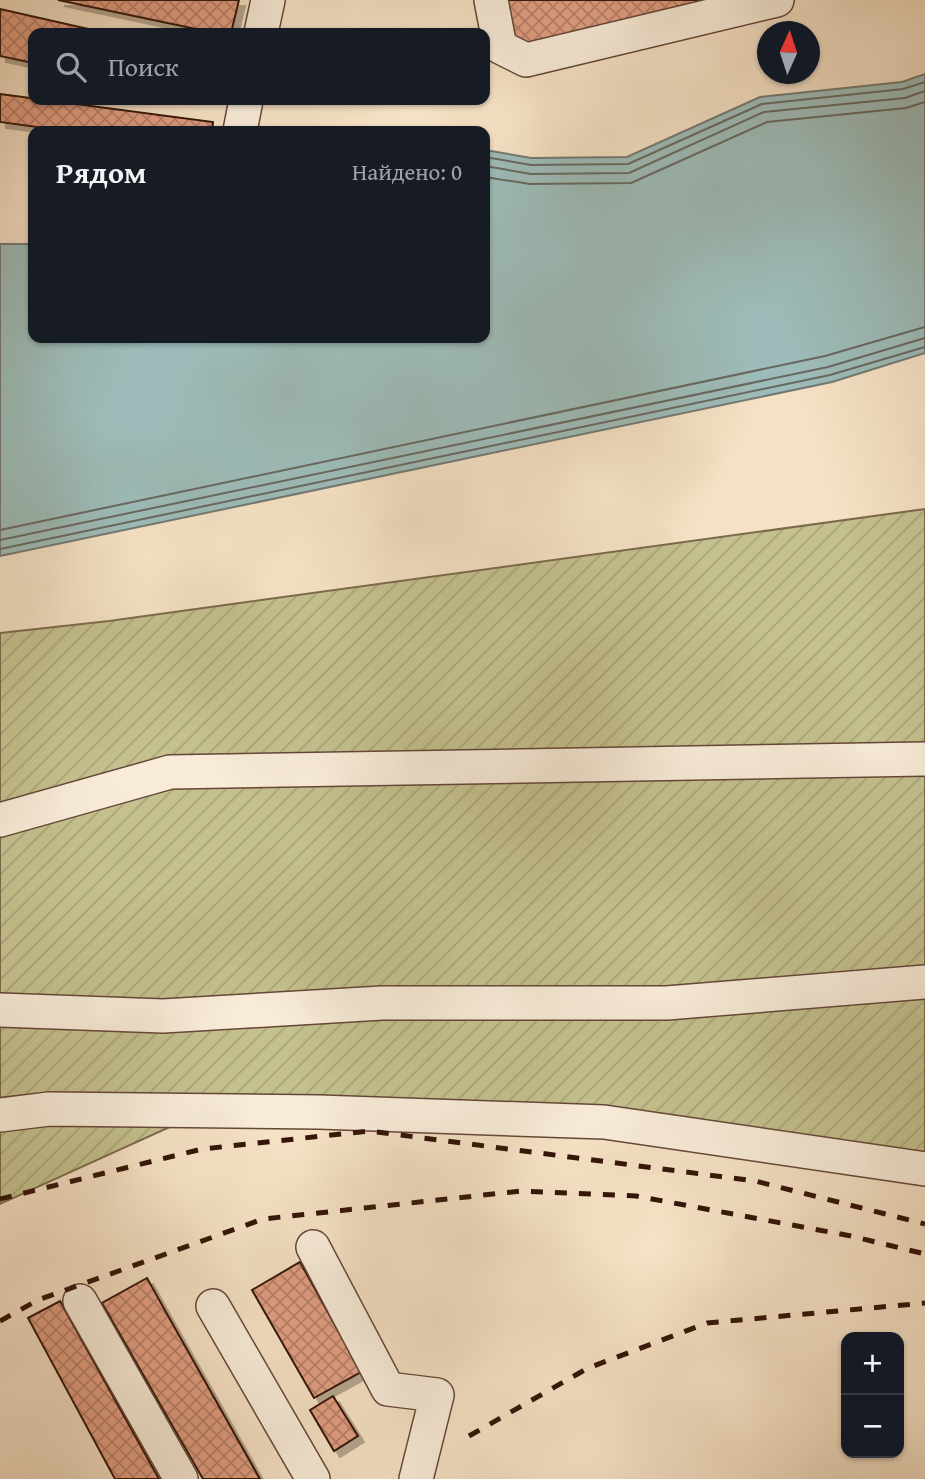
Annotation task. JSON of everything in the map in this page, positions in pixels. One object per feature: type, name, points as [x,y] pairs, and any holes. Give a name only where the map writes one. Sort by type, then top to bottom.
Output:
[{"type":"street","points":[[262,28],[268,0]]},
{"type":"street","points":[[491,0],[500,47],[526,60],[777,0]]},
{"type":"street","points":[[241,126],[245,105]]},
{"type":"street","points":[[0,820],[170,772],[925,759]]},
{"type":"street","points":[[0,1010],[163,1016],[382,1003],[667,1003],[925,982]]},
{"type":"street","points":[[0,1115],[49,1109],[604,1122],[925,1169]]},
{"type":"street","points":[[313,1247],[388,1389],[437,1395],[415,1479]]},
{"type":"street","points":[[80,1301],[181,1479]]},
{"type":"street","points":[[213,1306],[313,1479]]},
{"type":"shaded area","points":[[925,509],[925,1166],[600,1115],[174,1125],[0,1204],[0,633],[109,621]]},
{"type":"water","points":[[925,74],[925,353],[832,382],[0,556],[0,244],[28,244],[28,343],[490,343],[490,151],[531,158],[627,157],[760,97],[902,82]]},
{"type":"building","points":[[58,0],[239,0],[232,28],[191,28]]},
{"type":"building","points":[[500,0],[724,0],[511,50]]},
{"type":"building","points":[[0,9],[84,28],[28,28],[28,62],[0,56]]},
{"type":"building","points":[[0,94],[28,98],[28,105],[84,105],[213,122],[213,126],[29,126],[0,122]]},
{"type":"building","points":[[300,1262],[361,1372],[314,1398],[252,1290]]},
{"type":"building","points":[[147,1278],[260,1479],[203,1479],[102,1303]]},
{"type":"building","points":[[60,1301],[159,1479],[115,1479],[28,1318]]},
{"type":"building","points":[[333,1396],[358,1436],[334,1451],[310,1410]]},
{"type":"railway","points":[[0,1199],[202,1149],[369,1131],[755,1181],[925,1224]]},
{"type":"railway","points":[[0,1321],[38,1300],[263,1219],[521,1191],[636,1196],[851,1236],[925,1254]]},
{"type":"railway","points":[[469,1436],[588,1368],[707,1323],[925,1303]]}]
